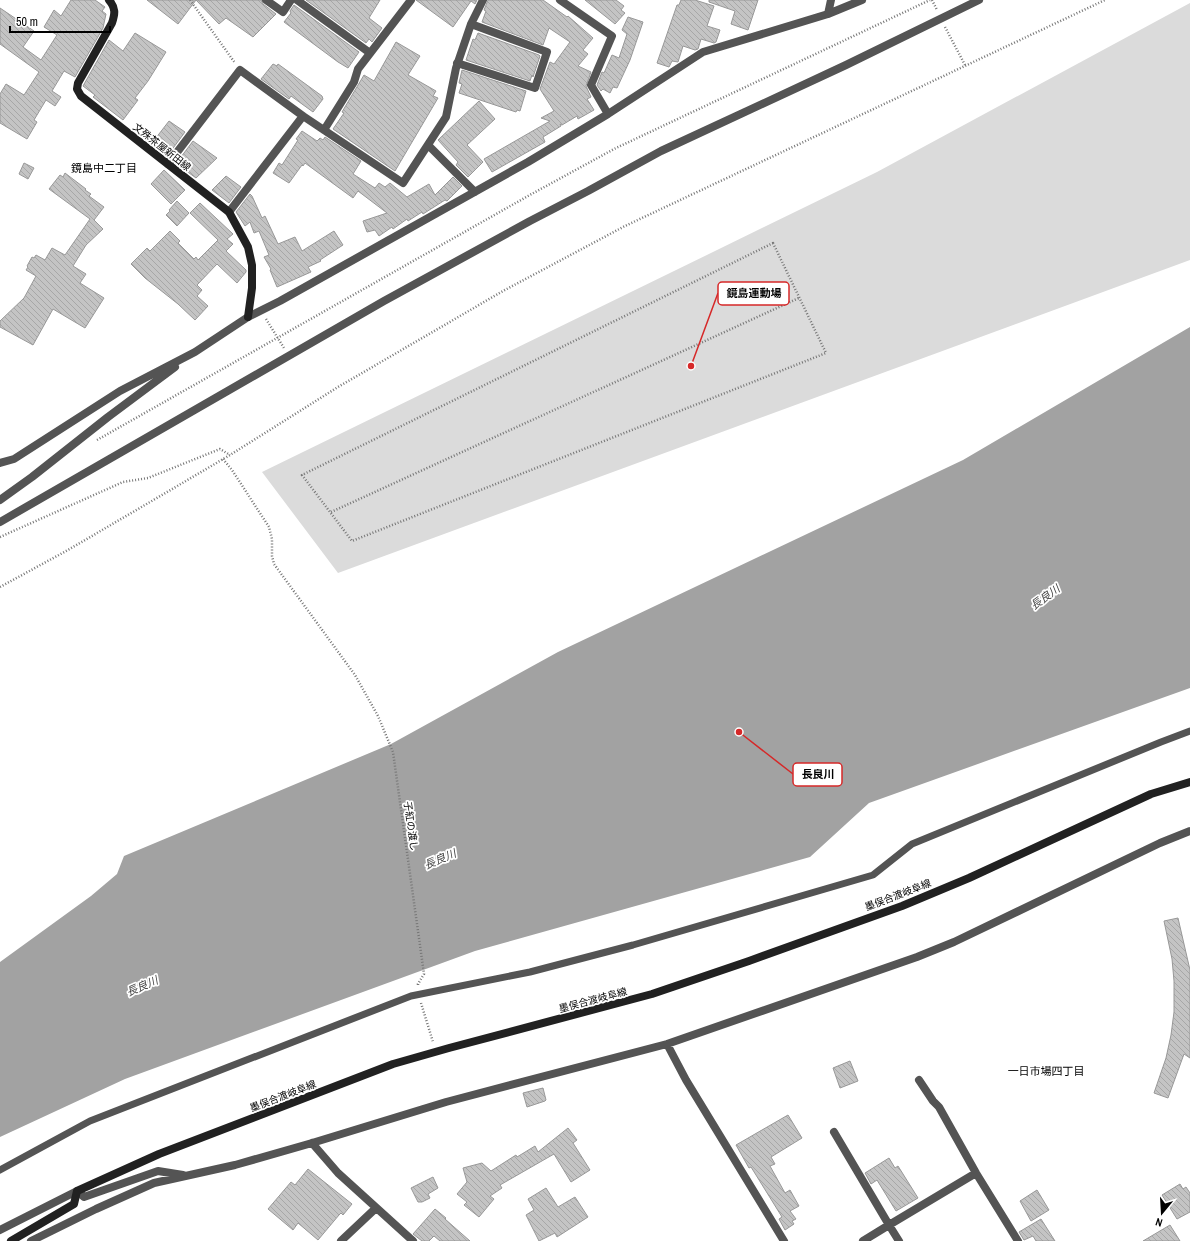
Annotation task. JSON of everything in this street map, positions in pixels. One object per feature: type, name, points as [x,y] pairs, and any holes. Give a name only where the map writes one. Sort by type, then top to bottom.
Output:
[{"type":"main road","name":"文殊茶屋新田線","points":[[109,0],[113,4],[115,13],[112,23],[78,83],[78,89],[81,96],[229,212],[248,247],[252,265],[252,288],[248,317]]},
{"type":"main road","name":"墨俣合渡岐阜線","points":[[77,1191],[159,1154],[394,1064],[652,994],[902,906],[968,878],[1151,794],[1190,782]]},
{"type":"main road","points":[[11,1241],[74,1204],[77,1191]]},
{"type":"street","points":[[266,0],[283,12],[291,0]]},
{"type":"street","points":[[297,0],[370,53]]},
{"type":"street","points":[[324,130],[354,82],[358,69],[411,0]]},
{"type":"street","points":[[168,164],[240,70],[303,116],[403,183],[446,116],[458,63],[471,24],[483,0]]},
{"type":"street","points":[[560,0],[612,36],[591,85],[608,114]]},
{"type":"street","points":[[828,14],[832,0]]},
{"type":"street","points":[[0,500],[195,352],[248,317],[280,301],[528,162],[608,114],[703,52],[828,14],[862,0]]},
{"type":"street","points":[[0,522],[384,301],[516,228],[661,151],[979,0]]},
{"type":"street","points":[[458,63],[535,88],[547,52],[471,24]]},
{"type":"street","points":[[229,212],[303,116]]},
{"type":"street","points":[[428,145],[474,192]]},
{"type":"street","points":[[0,463],[14,459],[120,391],[195,352]]},
{"type":"street","points":[[31,1241],[96,1209],[154,1183],[235,1165],[446,1102],[668,1044],[917,957],[954,942],[1160,842],[1190,831]]},
{"type":"street","points":[[668,1044],[686,1080],[784,1241]]},
{"type":"street","points":[[919,1080],[933,1101],[939,1107],[976,1174],[1018,1241]]},
{"type":"street","points":[[834,1132],[899,1241]]},
{"type":"street","points":[[312,1143],[338,1173],[413,1241]]},
{"type":"street","points":[[0,1230],[77,1191],[84,1197],[158,1171],[187,1176]]},
{"type":"street","points":[[863,1241],[976,1174]]},
{"type":"street","points":[[340,1241],[376,1208]]},
{"type":"lane","points":[[0,1170],[90,1120],[411,996],[530,972],[640,943],[873,875],[912,844],[1160,742],[1190,732]]},
{"type":"path","points":[[190,0],[240,70]]},
{"type":"path","points":[[94,442],[528,196],[614,149],[930,0]]},
{"type":"path","points":[[0,587],[68,550],[224,459],[338,387],[503,291],[626,226],[1105,0]]},
{"type":"path","points":[[941,19],[965,65]]},
{"type":"path","points":[[773,243],[800,298],[826,353],[352,541],[302,475],[773,243]]},
{"type":"path","points":[[331,512],[800,298]]},
{"type":"path","points":[[261,310],[289,356]]},
{"type":"path","points":[[0,538],[123,482],[148,478],[220,449],[230,455]]},
{"type":"path","name":"子紅の渡し","points":[[224,459],[269,527],[272,539],[272,556],[274,564],[355,675],[378,716],[393,752],[424,974]]},
{"type":"path","points":[[419,995],[428,1029],[437,1052]]},
{"type":"shaded area","points":[[1190,3],[1190,260],[338,573],[262,472],[877,172]]},
{"type":"water","name":"長良川","points":[[1190,327],[1190,688],[869,803],[810,857],[475,951],[125,1079],[0,1137],[0,962],[91,896],[117,874],[124,856],[391,744],[558,652],[963,460]]},
{"type":"building","points":[[71,0],[95,0],[105,7],[102,11],[106,14],[103,28],[75,77],[64,71],[52,91],[61,97],[55,106],[46,100],[34,120],[37,122],[27,139],[0,123],[0,94],[6,84],[24,95],[39,72],[0,44],[0,8],[34,31],[23,47],[41,60],[57,35],[44,27],[54,10],[61,16]]},
{"type":"building","points":[[147,0],[196,0],[178,24]]},
{"type":"building","points":[[196,0],[261,0],[263,4],[276,14],[253,37],[226,18],[219,24]]},
{"type":"building","points":[[306,0],[380,0],[369,18],[382,28],[372,42],[369,39],[366,43]]},
{"type":"building","points":[[416,0],[477,0],[475,4],[471,1],[453,27]]},
{"type":"building","points":[[488,0],[543,0],[567,17],[568,16],[593,38],[583,50],[588,54],[578,66],[591,72],[586,86],[591,97],[587,99],[594,110],[578,119],[577,116],[562,125],[560,124],[561,126],[543,137],[545,142],[492,172],[484,159],[550,121],[541,118],[554,111],[540,89],[550,62],[554,64],[570,42],[549,28],[543,45],[482,22],[486,11],[484,10]]},
{"type":"building","points":[[585,0],[616,0],[624,6],[621,10],[625,13],[615,24]]},
{"type":"building","points":[[681,0],[695,0],[714,6],[707,26],[720,30],[716,42],[714,43],[701,39],[698,49],[695,50],[683,46],[678,62],[672,61],[669,67],[657,63],[677,5],[679,5]]},
{"type":"building","points":[[709,0],[758,0],[748,30],[731,24],[735,11],[709,2]]},
{"type":"building","points":[[294,5],[359,52],[348,68],[284,22],[291,13],[290,11]]},
{"type":"building","points":[[628,17],[643,22],[630,60],[617,88],[613,87],[610,93],[603,89],[601,91],[597,85],[602,72],[604,73],[612,55],[619,58],[627,34],[622,30]]},
{"type":"building","points":[[135,33],[166,52],[148,81],[135,98],[138,100],[123,120],[93,97],[95,95],[83,86],[109,40],[123,51]]},
{"type":"building","points":[[478,33],[539,55],[540,56],[533,77],[532,75],[530,81],[466,60],[473,39],[475,40]]},
{"type":"building","points":[[396,42],[420,56],[408,75],[436,91],[433,96],[438,98],[395,171],[333,129],[344,113],[342,112],[364,75],[374,81]]},
{"type":"building","points":[[273,64],[277,66],[278,64],[322,96],[323,99],[313,112],[291,96],[289,99],[261,79]]},
{"type":"building","points":[[462,70],[526,91],[520,111],[517,110],[516,112],[459,93],[462,84],[459,83]]},
{"type":"building","points":[[479,101],[495,119],[467,145],[483,162],[468,177],[456,165],[458,162],[438,140]]},
{"type":"building","points":[[169,121],[185,132],[168,155],[152,143]]},
{"type":"building","points":[[302,131],[317,141],[320,138],[323,140],[325,137],[361,161],[353,174],[375,188],[379,183],[385,187],[390,183],[407,197],[429,184],[435,195],[453,177],[462,186],[447,201],[445,200],[423,214],[422,212],[408,221],[407,219],[393,229],[392,227],[379,236],[375,230],[367,232],[363,221],[387,213],[358,191],[353,198],[305,163],[289,183],[273,173],[279,163],[282,165]]},
{"type":"building","points":[[193,141],[217,158],[196,178],[185,170],[189,164],[181,157]]},
{"type":"building","points":[[24,163],[34,168],[28,179],[19,174]]},
{"type":"building","points":[[164,170],[185,190],[171,204],[151,184]]},
{"type":"building","points":[[65,173],[86,189],[85,190],[91,194],[89,196],[104,207],[94,220],[103,229],[86,245],[73,266],[86,274],[80,283],[104,298],[85,328],[53,309],[33,345],[0,327],[0,321],[24,298],[36,276],[26,270],[32,257],[34,258],[36,255],[45,260],[52,248],[65,255],[90,219],[49,189],[60,175],[63,177]]},
{"type":"building","points":[[226,176],[241,187],[229,203],[212,190]]},
{"type":"building","points":[[250,194],[262,218],[265,216],[278,244],[295,237],[302,251],[334,231],[343,245],[320,260],[321,261],[308,267],[311,272],[277,287],[270,270],[271,269],[264,257],[269,255],[259,231],[254,233],[250,222],[245,226],[236,212]]},
{"type":"building","points":[[177,201],[189,213],[177,226],[166,215]]},
{"type":"building","points":[[200,203],[233,234],[227,239],[233,244],[226,251],[246,270],[246,272],[237,283],[217,264],[197,285],[202,290],[197,296],[208,306],[195,320],[178,304],[145,278],[131,264],[147,248],[150,251],[170,231],[180,241],[178,243],[194,259],[196,257],[198,260],[218,240],[190,213]]},
{"type":"building","points":[[1178,918],[1190,970],[1190,1058],[1184,1054],[1168,1098],[1154,1093],[1166,1058],[1174,1012],[1172,959],[1164,921]]},
{"type":"building","points":[[850,1061],[858,1081],[840,1088],[833,1068]]},
{"type":"building","points":[[543,1088],[546,1100],[527,1107],[523,1093]]},
{"type":"building","points":[[788,1115],[802,1138],[771,1157],[775,1164],[770,1166],[785,1193],[790,1190],[799,1206],[790,1211],[796,1219],[792,1221],[794,1224],[785,1230],[779,1219],[782,1217],[751,1167],[749,1168],[736,1145]]},
{"type":"building","points":[[568,1128],[577,1140],[573,1143],[590,1170],[571,1182],[554,1154],[500,1185],[502,1188],[490,1196],[494,1199],[479,1217],[464,1205],[467,1202],[457,1194],[467,1182],[463,1168],[482,1163],[491,1171],[516,1155],[517,1157],[535,1146],[538,1152]]},
{"type":"building","points":[[889,1158],[895,1168],[898,1166],[918,1198],[896,1211],[877,1180],[871,1184],[865,1173]]},
{"type":"building","points":[[308,1169],[352,1204],[343,1215],[341,1213],[339,1215],[318,1240],[298,1223],[293,1230],[268,1209],[291,1182],[295,1185]]},
{"type":"building","points":[[433,1177],[438,1188],[428,1194],[430,1198],[422,1202],[418,1202],[411,1188]]},
{"type":"building","points":[[1180,1184],[1183,1189],[1186,1187],[1190,1193],[1190,1212],[1177,1219],[1162,1195]]},
{"type":"building","points":[[546,1188],[558,1207],[575,1197],[588,1217],[557,1237],[555,1233],[539,1241],[526,1215],[534,1210],[528,1199]]},
{"type":"building","points":[[1037,1190],[1049,1210],[1031,1221],[1020,1201]]},
{"type":"building","points":[[435,1209],[470,1241],[440,1241],[434,1236],[429,1241],[422,1241],[413,1234]]},
{"type":"building","points":[[1041,1219],[1055,1241],[1036,1241],[1033,1236],[1024,1240],[1019,1232]]},
{"type":"building","points":[[1170,1225],[1180,1241],[1143,1241]]},
{"type":"place","name":"鏡島運動場","points":[[691,366]]},
{"type":"place","name":"長良川","points":[[739,732]]},
{"type":"district","name":"鏡島中二丁目","points":[[104,168]]},
{"type":"district","name":"一日市場四丁目","points":[[1046,1071]]}]
